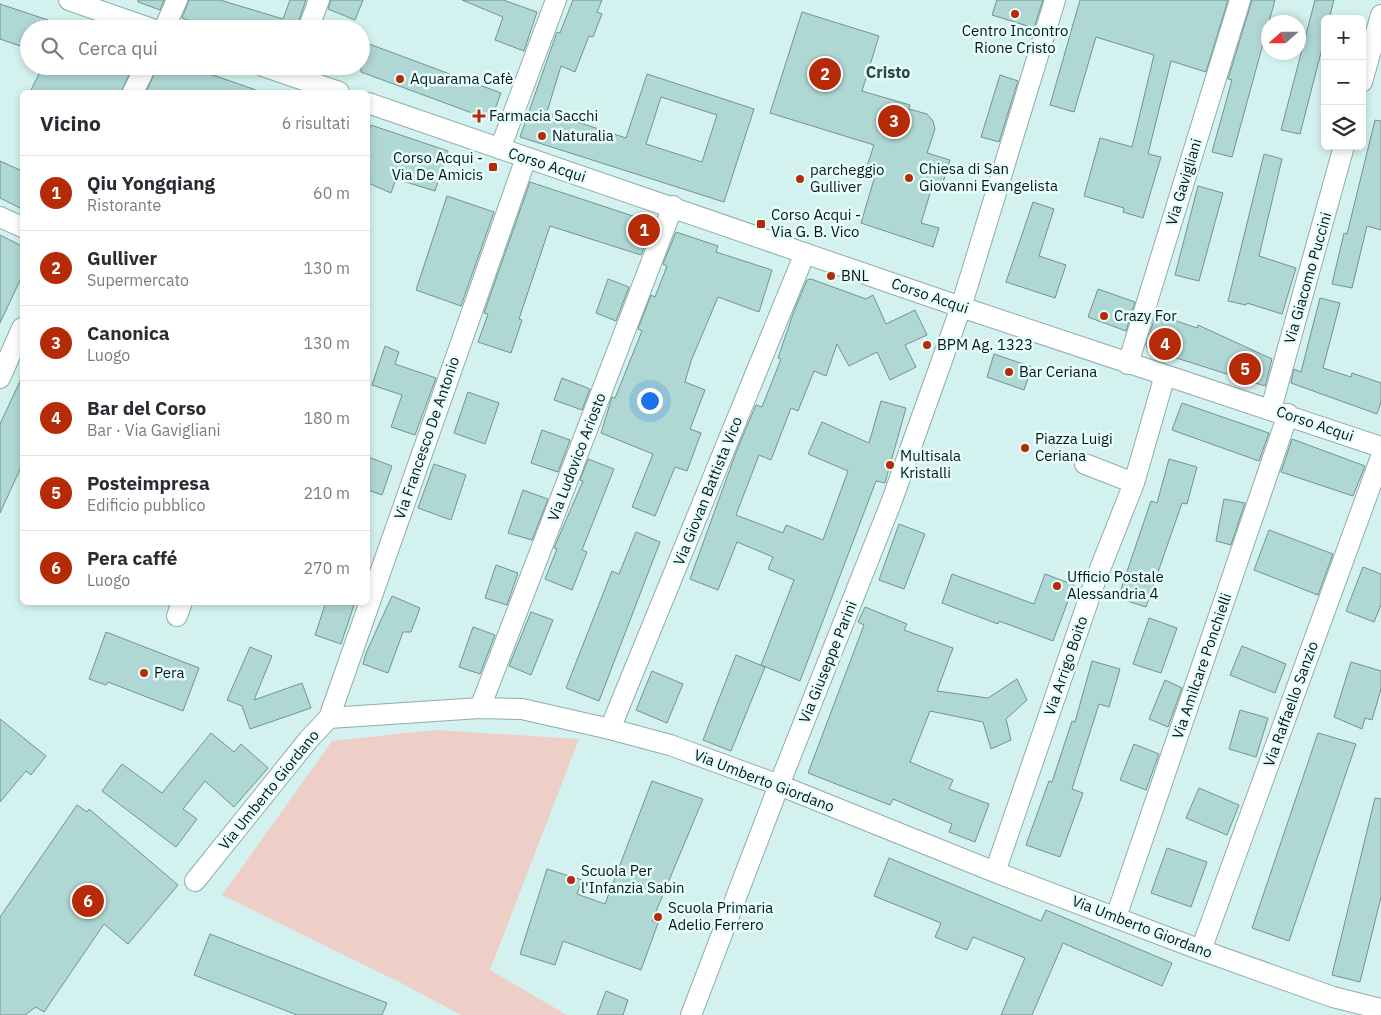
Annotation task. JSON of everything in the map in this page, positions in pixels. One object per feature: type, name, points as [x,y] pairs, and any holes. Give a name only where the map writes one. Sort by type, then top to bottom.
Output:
[{"type":"street","points":[[69,0],[126,20]]},
{"type":"street","points":[[168,20],[177,0]]},
{"type":"street","points":[[311,20],[319,0]]},
{"type":"street","points":[[500,149],[556,0]]},
{"type":"street","name":"Via Giuseppe Parini","points":[[691,1015],[779,785],[892,503],[961,307],[1055,0]]},
{"type":"street","name":"Via Gavigliani","points":[[1128,364],[1240,0]]},
{"type":"street","points":[[1366,68],[1381,15]]},
{"type":"street","points":[[134,90],[142,75]]},
{"type":"street","points":[[300,75],[334,90]]},
{"type":"street","name":"Corso Acqui","points":[[370,104],[526,158],[673,206],[1128,364],[1280,412],[1381,447]]},
{"type":"street","name":"Via Giacomo Puccini","points":[[1280,412],[1343,150]]},
{"type":"street","name":"Via Francesco De Antonio","points":[[370,601],[526,158]]},
{"type":"street","name":"Via Ludovico Ariosto","points":[[480,708],[673,206]]},
{"type":"street","points":[[0,217],[20,226]]},
{"type":"street","name":"Via Giovan Battista Vico","points":[[610,728],[805,253]]},
{"type":"street","points":[[0,378],[20,333]]},
{"type":"street","name":"Via Arrigo Boito","points":[[995,872],[1094,584],[1134,483],[1166,375]]},
{"type":"street","name":"Via Amilcare Ponchielli","points":[[1116,917],[1280,412]]},
{"type":"street","name":"Via Raffaello Sanzio","points":[[1201,950],[1381,457]]},
{"type":"street","points":[[1085,464],[1134,483]]},
{"type":"street","name":"Via Francesco De Antonio","points":[[329,718],[369,605]]},
{"type":"street","name":"Via Umberto Giordano","points":[[195,881],[309,739],[329,718],[480,708],[522,709],[610,728],[670,745],[779,785],[995,872],[1201,950],[1333,997],[1381,1009]]},
{"type":"shaded area","points":[[435,730],[579,739],[490,970],[567,1015],[461,1015],[403,984],[222,895],[332,741]]},
{"type":"building","points":[[138,0],[164,0],[160,10],[138,2]]},
{"type":"building","points":[[189,0],[220,0],[283,19],[290,0],[306,0],[299,20],[188,20],[182,18]]},
{"type":"building","points":[[331,0],[363,0],[355,20],[328,9]]},
{"type":"building","points":[[462,0],[503,0],[537,12],[524,51],[495,40],[503,17]]},
{"type":"building","points":[[573,0],[602,0],[597,12],[602,14],[593,37],[589,36],[575,72],[561,66],[547,112],[626,138],[647,74],[754,109],[724,202],[520,137],[557,32],[560,33]],"holes":[[[661,97],[717,115],[702,162],[646,144]]]},
{"type":"building","points":[[997,0],[1043,0],[1034,28],[992,15]]},
{"type":"building","points":[[1080,0],[1228,0],[1206,72],[1171,61],[1148,154],[1161,157],[1143,218],[1123,212],[1124,208],[1084,196],[1100,138],[1132,147],[1154,55],[1096,37],[1074,112],[1050,105]]},
{"type":"building","points":[[1252,0],[1275,0],[1271,15],[1261,15],[1261,51],[1232,157],[1212,152],[1232,80],[1228,79]]},
{"type":"building","points":[[1315,0],[1334,0],[1330,15],[1321,15],[1321,53],[1300,134],[1281,130],[1299,60],[1306,60],[1306,34]]},
{"type":"building","points":[[0,4],[48,20],[20,20],[20,46],[0,39]]},
{"type":"building","points":[[802,12],[879,36],[862,91],[910,105],[909,109],[927,114],[933,121],[935,129],[927,153],[950,160],[941,189],[932,187],[921,223],[939,228],[933,247],[861,223],[877,169],[867,166],[874,145],[770,113]]},
{"type":"building","points":[[370,44],[501,93],[491,120],[369,75]]},
{"type":"building","points":[[38,75],[129,75],[122,90],[31,90]]},
{"type":"building","points":[[154,75],[213,75],[256,90],[147,90]]},
{"type":"building","points":[[1000,75],[1018,81],[999,142],[981,137]]},
{"type":"building","points":[[1375,120],[1381,121],[1381,230],[1367,226],[1352,288],[1332,284],[1344,233],[1347,234]]},
{"type":"building","points":[[371,125],[448,151],[435,191],[396,179],[391,193],[370,184]]},
{"type":"building","points":[[1264,154],[1282,159],[1259,256],[1296,268],[1282,314],[1247,303],[1246,305],[1228,301]]},
{"type":"building","points":[[0,161],[20,170],[20,208],[0,198]]},
{"type":"building","points":[[530,182],[654,223],[641,255],[550,226],[519,319],[522,320],[511,353],[478,342],[488,314],[484,313]]},
{"type":"building","points":[[1198,186],[1223,193],[1199,281],[1175,275]]},
{"type":"building","points":[[447,196],[494,212],[461,306],[416,290]]},
{"type":"building","points":[[1033,202],[1054,209],[1039,256],[1066,265],[1055,298],[1006,282]]},
{"type":"building","points":[[676,232],[718,246],[716,252],[772,270],[759,312],[718,297],[691,361],[685,382],[705,390],[690,429],[701,433],[687,471],[675,467],[655,516],[632,507],[653,454],[601,433],[612,397],[615,398],[642,331],[638,329],[651,295],[655,297],[667,266],[663,264]]},
{"type":"building","points":[[0,235],[20,245],[20,280],[0,323]]},
{"type":"building","points":[[608,279],[629,287],[616,321],[596,313]]},
{"type":"building","points":[[811,279],[866,299],[873,295],[886,324],[915,310],[927,335],[905,345],[916,367],[890,380],[877,352],[849,366],[837,344],[826,376],[814,371],[798,411],[791,408],[771,460],[759,455],[736,515],[783,533],[786,525],[823,540],[848,471],[808,454],[822,422],[869,443],[881,401],[906,408],[885,483],[876,481],[800,681],[761,665],[794,580],[768,569],[773,557],[737,542],[718,590],[690,579],[738,447],[756,405],[762,407],[781,359],[778,358],[794,311],[807,280]]},
{"type":"building","points":[[1098,289],[1135,302],[1126,331],[1088,317]]},
{"type":"building","points":[[1320,298],[1340,303],[1323,368],[1351,377],[1352,373],[1381,383],[1381,402],[1377,414],[1291,383],[1294,369],[1301,372]]},
{"type":"building","points":[[1156,314],[1197,328],[1198,325],[1272,359],[1265,386],[1148,349],[1146,345]]},
{"type":"building","points":[[385,346],[399,352],[395,364],[436,378],[415,435],[391,427],[402,395],[372,385]]},
{"type":"building","name":"Bar Ceriana","points":[[994,354],[1032,367],[1024,390],[987,377]]},
{"type":"building","points":[[562,378],[590,389],[582,410],[554,400]]},
{"type":"building","points":[[20,381],[20,469],[0,513],[0,424]]},
{"type":"building","points":[[468,392],[499,403],[485,444],[454,433]]},
{"type":"building","points":[[1182,403],[1269,433],[1259,461],[1172,430]]},
{"type":"building","points":[[542,430],[570,440],[558,472],[531,463]]},
{"type":"building","points":[[1292,439],[1365,466],[1353,496],[1281,472]]},
{"type":"building","points":[[370,458],[392,466],[382,495],[370,491]]},
{"type":"building","points":[[588,459],[614,469],[582,550],[587,552],[572,590],[545,579],[557,549],[554,548],[583,481],[580,480]]},
{"type":"building","points":[[1169,459],[1197,467],[1187,504],[1182,503],[1146,607],[1118,598],[1151,501],[1157,503]]},
{"type":"building","points":[[434,464],[466,475],[451,520],[418,508]]},
{"type":"building","points":[[523,490],[548,499],[532,540],[508,533]]},
{"type":"building","points":[[1224,499],[1245,503],[1231,545],[1216,541]]},
{"type":"building","points":[[899,524],[925,534],[904,589],[879,580]]},
{"type":"building","points":[[1269,530],[1333,554],[1318,595],[1254,570]]},
{"type":"building","points":[[636,532],[660,542],[599,701],[566,688],[612,571],[619,574]]},
{"type":"building","points":[[496,565],[518,573],[507,605],[485,598]]},
{"type":"building","points":[[1363,567],[1381,574],[1381,605],[1374,622],[1346,611]]},
{"type":"building","points":[[952,574],[1034,604],[1045,574],[1074,585],[1053,641],[999,621],[998,624],[942,603]]},
{"type":"building","points":[[392,596],[420,608],[411,632],[403,632],[388,673],[363,664],[366,653]]},
{"type":"building","points":[[325,605],[354,605],[341,644],[315,635]]},
{"type":"building","points":[[865,607],[907,624],[904,630],[953,648],[937,691],[988,698],[1017,679],[1027,700],[1006,719],[1011,740],[991,749],[983,722],[930,711],[910,762],[953,780],[949,789],[989,804],[975,842],[949,832],[952,824],[893,799],[890,805],[808,773],[864,625],[858,622]]},
{"type":"building","points":[[531,612],[553,620],[531,675],[509,666]]},
{"type":"building","points":[[1149,618],[1177,628],[1161,673],[1133,664]]},
{"type":"building","points":[[473,627],[495,635],[480,674],[459,667]]},
{"type":"building","name":"Pera","points":[[106,632],[199,668],[183,711],[108,682],[106,685],[89,679]]},
{"type":"building","points":[[1242,646],[1286,664],[1275,693],[1230,675]]},
{"type":"building","points":[[250,647],[272,656],[254,700],[302,683],[311,708],[250,729],[242,706],[227,700]]},
{"type":"building","points":[[736,655],[765,667],[731,751],[703,740]]},
{"type":"building","points":[[1092,661],[1120,669],[1109,707],[1099,704],[1072,789],[1083,793],[1060,857],[1026,845],[1049,781],[1052,782],[1072,721],[1075,722]]},
{"type":"building","points":[[1351,662],[1381,671],[1381,689],[1372,720],[1365,718],[1362,729],[1334,717]]},
{"type":"building","points":[[652,671],[683,684],[667,723],[636,710]]},
{"type":"building","points":[[1165,680],[1182,688],[1168,727],[1149,719]]},
{"type":"building","points":[[1240,710],[1268,718],[1256,757],[1229,749]]},
{"type":"building","points":[[0,719],[46,756],[31,775],[26,771],[0,802]]},
{"type":"building","points":[[211,733],[234,752],[241,744],[268,768],[234,807],[205,781],[183,809],[197,819],[176,847],[102,791],[122,764],[162,793]]},
{"type":"building","points":[[1318,733],[1356,744],[1289,941],[1252,928]]},
{"type":"building","points":[[1134,744],[1159,754],[1146,790],[1120,780]]},
{"type":"building","points":[[652,781],[703,799],[652,921],[658,923],[641,970],[563,941],[555,965],[520,954],[547,869],[582,880],[577,894],[605,904]]},
{"type":"building","points":[[1199,788],[1239,805],[1227,835],[1186,818]]},
{"type":"building","points":[[1375,798],[1381,799],[1381,897],[1360,982],[1332,975]]},
{"type":"building","points":[[77,805],[87,812],[89,809],[178,885],[128,944],[104,924],[44,1012],[36,1007],[25,1015],[0,1015],[0,917]]},
{"type":"building","points":[[1167,848],[1207,862],[1191,907],[1151,893]]},
{"type":"building","points":[[889,858],[1041,921],[1046,910],[1172,963],[1162,986],[1063,943],[1032,1015],[1001,1015],[1025,958],[973,937],[967,950],[935,937],[941,923],[874,896]]},
{"type":"building","points":[[210,934],[387,1003],[382,1015],[297,1015],[194,975]]},
{"type":"building","points":[[606,991],[628,1000],[623,1015],[597,1015]]},
{"type":"place","name":"Centro Incontro Rione Cristo","points":[[1015,14]]},
{"type":"place","name":"Gulliver","points":[[825,74]]},
{"type":"place","name":"Aquarama Cafè","points":[[400,79]]},
{"type":"place","name":"Farmacia Sacchi","points":[[479,116]]},
{"type":"place","name":"Canonica","points":[[894,121]]},
{"type":"place","name":"Naturalia","points":[[542,136]]},
{"type":"place","name":"Corso Acqui - Via De Amicis","points":[[493,167]]},
{"type":"place","name":"Chiesa di San Giovanni Evangelista","points":[[909,178]]},
{"type":"place","name":"parcheggio Gulliver","points":[[800,179]]},
{"type":"place","name":"Corso Acqui - Via G. B. Vico","points":[[761,224]]},
{"type":"place","name":"Qiu Yongqiang","points":[[644,230]]},
{"type":"place","name":"BNL","points":[[831,276]]},
{"type":"place","name":"Crazy For","points":[[1104,316]]},
{"type":"place","name":"Bar del Corso","points":[[1165,344]]},
{"type":"place","name":"BPM Ag. 1323","points":[[927,345]]},
{"type":"place","name":"Posteimpresa","points":[[1245,369]]},
{"type":"place","name":"Bar Ceriana","points":[[1009,372]]},
{"type":"place","name":"Piazza Luigi Ceriana","points":[[1025,448]]},
{"type":"place","name":"Multisala Kristalli","points":[[890,465]]},
{"type":"place","name":"Ufficio Postale Alessandria 4","points":[[1057,586]]},
{"type":"place","name":"Pera","points":[[144,673]]},
{"type":"place","name":"Scuola Per l'Infanzia Sabin","points":[[571,880]]},
{"type":"place","name":"Pera caffé","points":[[88,901]]},
{"type":"place","name":"Scuola Primaria Adelio Ferrero","points":[[658,917]]},
{"type":"district","name":"Cristo","points":[[888,72]]}]
